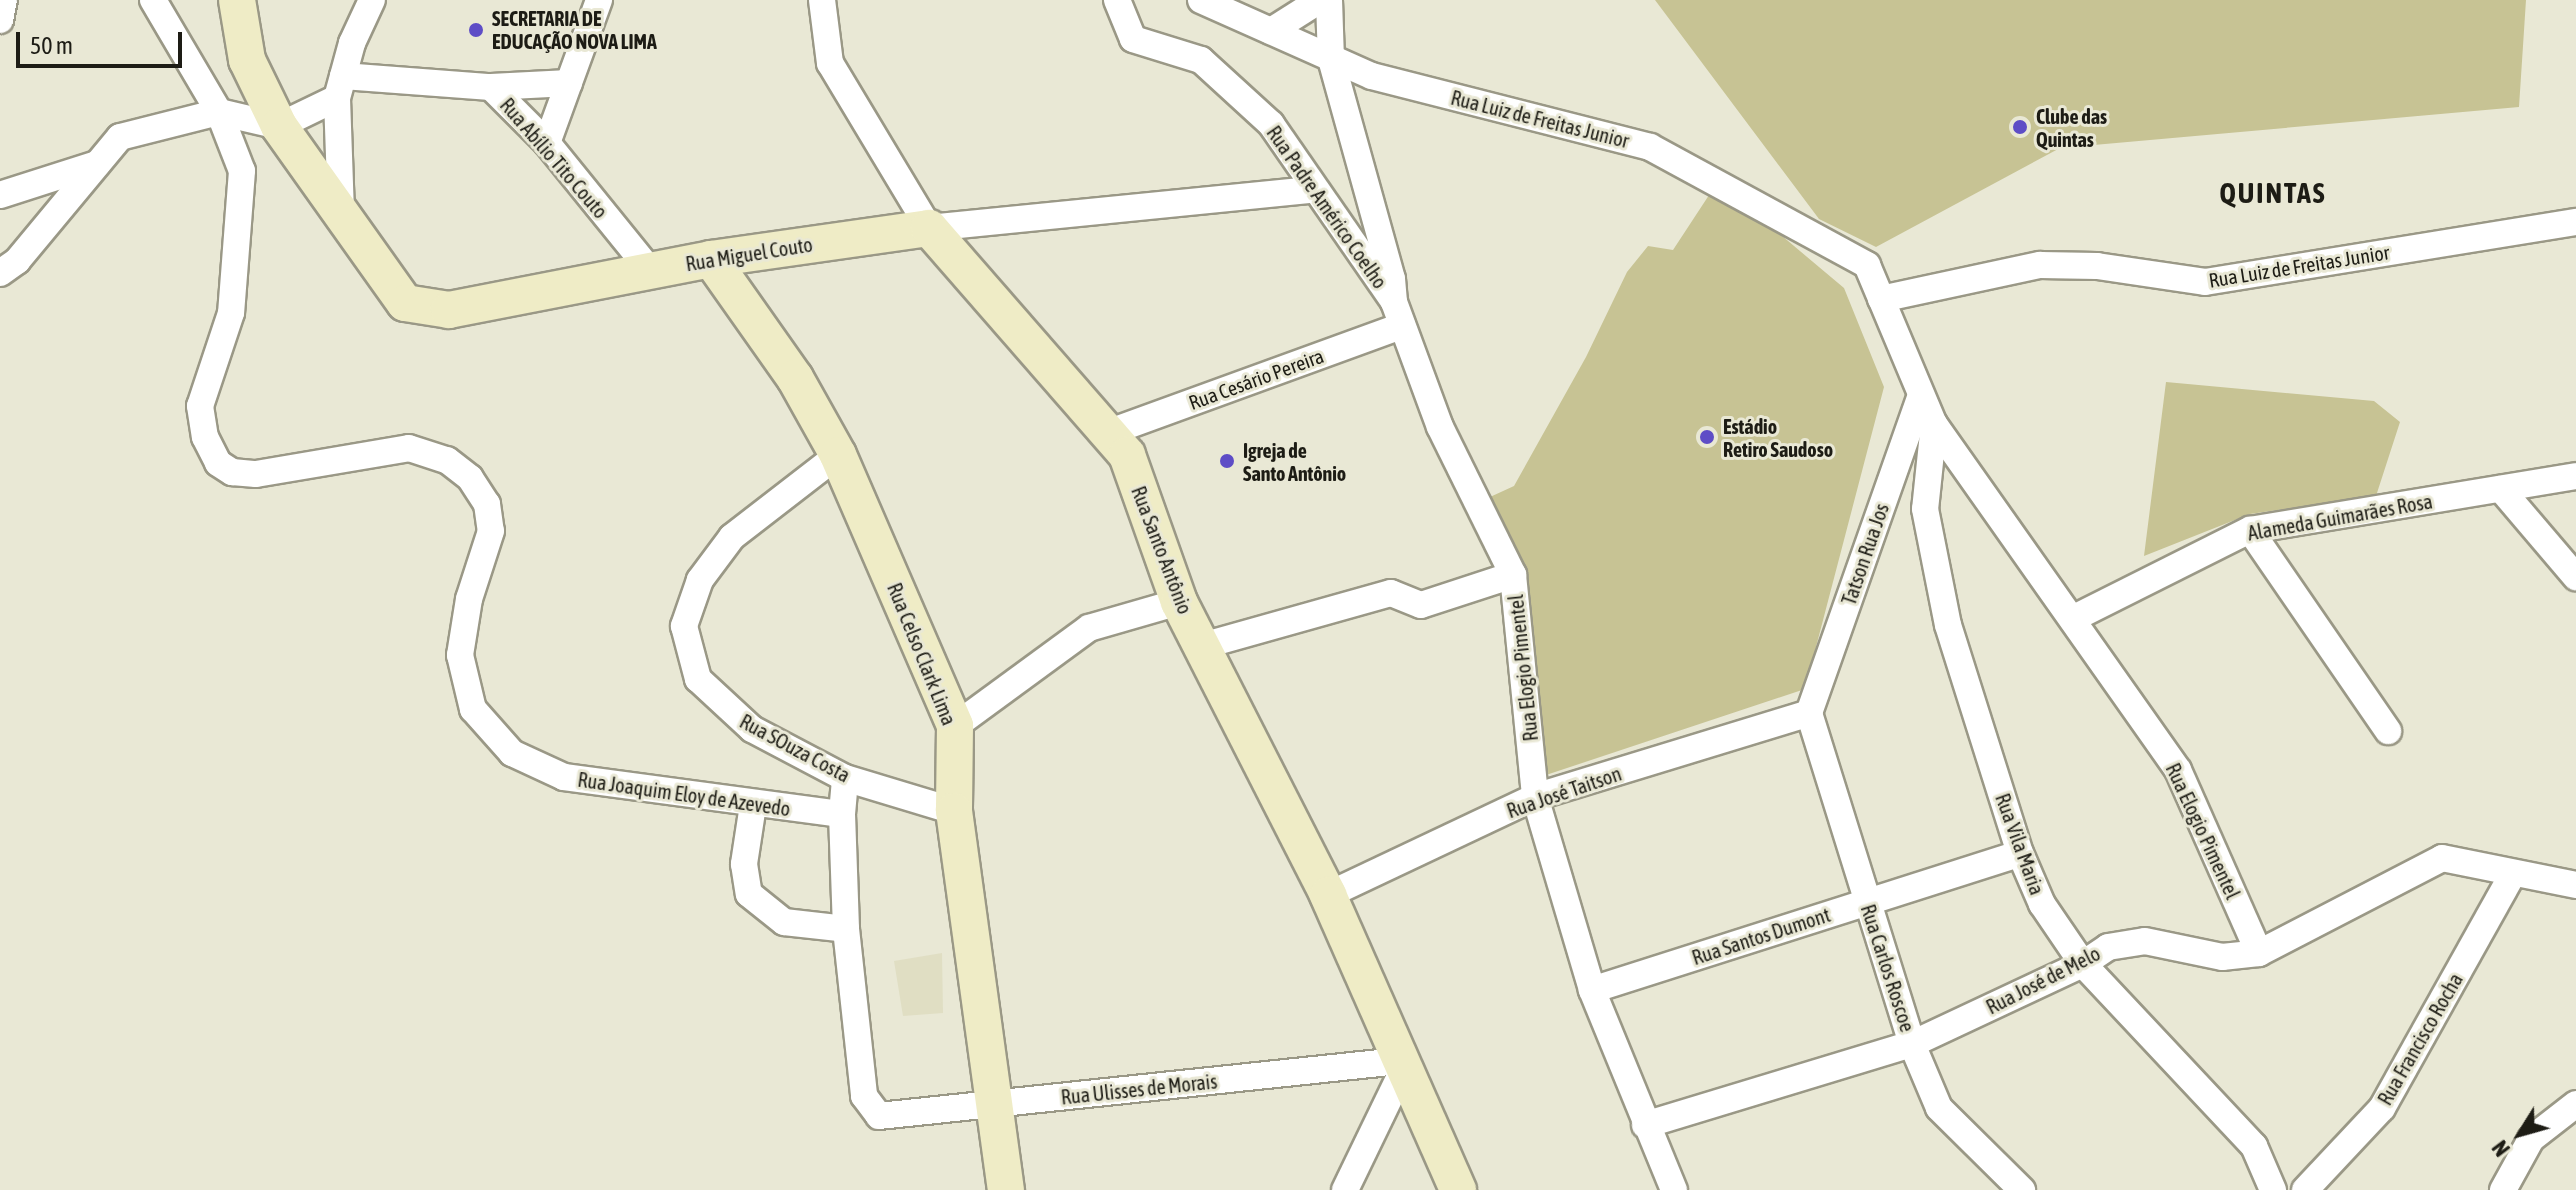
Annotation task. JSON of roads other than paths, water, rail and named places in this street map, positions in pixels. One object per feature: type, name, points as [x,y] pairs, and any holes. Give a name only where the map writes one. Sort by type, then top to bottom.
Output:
[{"type":"street","points":[[0,20],[4,0]]},
{"type":"street","points":[[153,0],[219,112]]},
{"type":"street","name":"Rua Miguel Couto","points":[[237,0],[247,60],[279,126],[405,303],[449,310],[711,259],[929,228],[1313,190]]},
{"type":"street","points":[[341,213],[340,87],[372,0]]},
{"type":"street","points":[[547,143],[599,0]]},
{"type":"street","name":"Rua Santo Antônio","points":[[822,0],[830,63],[929,228],[1127,455],[1179,602],[1328,895],[1458,1190]]},
{"type":"street","name":"Rua Padre Américo Coelho","points":[[1117,0],[1133,39],[1201,60],[1271,124],[1398,314]]},
{"type":"street","name":"Rua Luiz de Freitas Junior","points":[[1201,0],[1256,18],[1331,59],[1372,76],[1650,147],[1867,265]]},
{"type":"street","points":[[1256,18],[1320,0]]},
{"type":"street","name":"Rua Elogio Pimentel","points":[[1329,0],[1331,59],[1392,279],[1398,314],[1440,427],[1513,575],[1535,797],[1592,990],[1674,1190]]},
{"type":"street","points":[[491,87],[569,83]]},
{"type":"street","points":[[0,273],[17,261],[120,137],[219,112],[279,126],[340,87]]},
{"type":"street","name":"Rua Abílio Tito Couto","points":[[340,87],[491,87],[547,143],[650,270]]},
{"type":"street","name":"Rua Joaquim Eloy de Azevedo","points":[[219,112],[242,171],[231,313],[200,406],[205,437],[218,463],[232,472],[256,474],[409,448],[447,460],[470,478],[487,504],[491,531],[469,599],[460,655],[473,709],[512,753],[564,777],[753,805],[842,814]]},
{"type":"street","points":[[0,195],[97,164]]},
{"type":"street","name":"Rua Luiz de Freitas Junior","points":[[1881,299],[2040,265],[2097,266],[2205,282],[2576,222]]},
{"type":"street","name":"Rua Celso Clark Lima","points":[[711,259],[795,378],[838,455],[955,726],[954,811],[1006,1190]]},
{"type":"street","name":"Rua Elogio Pimentel","points":[[1867,265],[1934,424],[2074,618],[2178,770],[2259,953]]},
{"type":"street","name":"Rua Cesário Pereira","points":[[1110,432],[1398,314]]},
{"type":"street","name":"Tatson Rua Jos","points":[[1809,713],[1921,395]]},
{"type":"street","name":"Rua Vila Maria","points":[[1934,424],[1925,509],[1948,625],[2020,853],[2042,904],[2083,964],[2254,1146],[2273,1190]]},
{"type":"street","name":"Rua SOuza Costa","points":[[838,455],[732,537],[700,580],[684,626],[698,679],[723,707],[752,729],[845,778],[954,811]]},
{"type":"street","name":"Alameda Guimarães Rosa","points":[[2074,618],[2250,530],[2576,476]]},
{"type":"street","points":[[2501,489],[2576,577]]},
{"type":"street","points":[[2250,530],[2388,731]]},
{"type":"street","points":[[1202,646],[1391,593],[1421,605],[1513,575]]},
{"type":"street","points":[[955,726],[1089,628],[1179,602]]},
{"type":"street","name":"Rua José Taitson","points":[[1328,895],[1535,797],[1809,713]]},
{"type":"street","name":"Rua Carlos Roscoe","points":[[1809,713],[1912,1044],[1939,1108],[2022,1190]]},
{"type":"street","points":[[753,805],[744,864],[749,894],[784,922],[846,929],[842,814],[845,778]]},
{"type":"street","name":"Rua Santos Dumont","points":[[1592,990],[2020,853]]},
{"type":"street","name":"Rua José de Melo","points":[[1645,1125],[1912,1044],[2083,964],[2108,947],[2145,941],[2222,957],[2259,953],[2442,858],[2576,885]]},
{"type":"street","name":"Rua Francisco Rocha","points":[[2305,1190],[2382,1108],[2513,874]]},
{"type":"street","name":"Rua Ulisses de Morais","points":[[846,929],[864,1096],[879,1116],[1401,1066]]},
{"type":"street","points":[[1345,1190],[1401,1066]]},
{"type":"street","points":[[2503,1190],[2531,1139],[2576,1104]]},
{"type":"place","name":"SECRETARIA DE EDUCAÇÃO NOVA LIMA","points":[[476,30]]},
{"type":"place","name":"Clube das Quintas","points":[[2020,127]]},
{"type":"place","name":"Estádio Retiro Saudoso","points":[[1707,437]]},
{"type":"place","name":"Igreja de Santo Antônio","points":[[1227,461]]},
{"type":"district","name":"QUINTAS","points":[[2273,193]]}]
